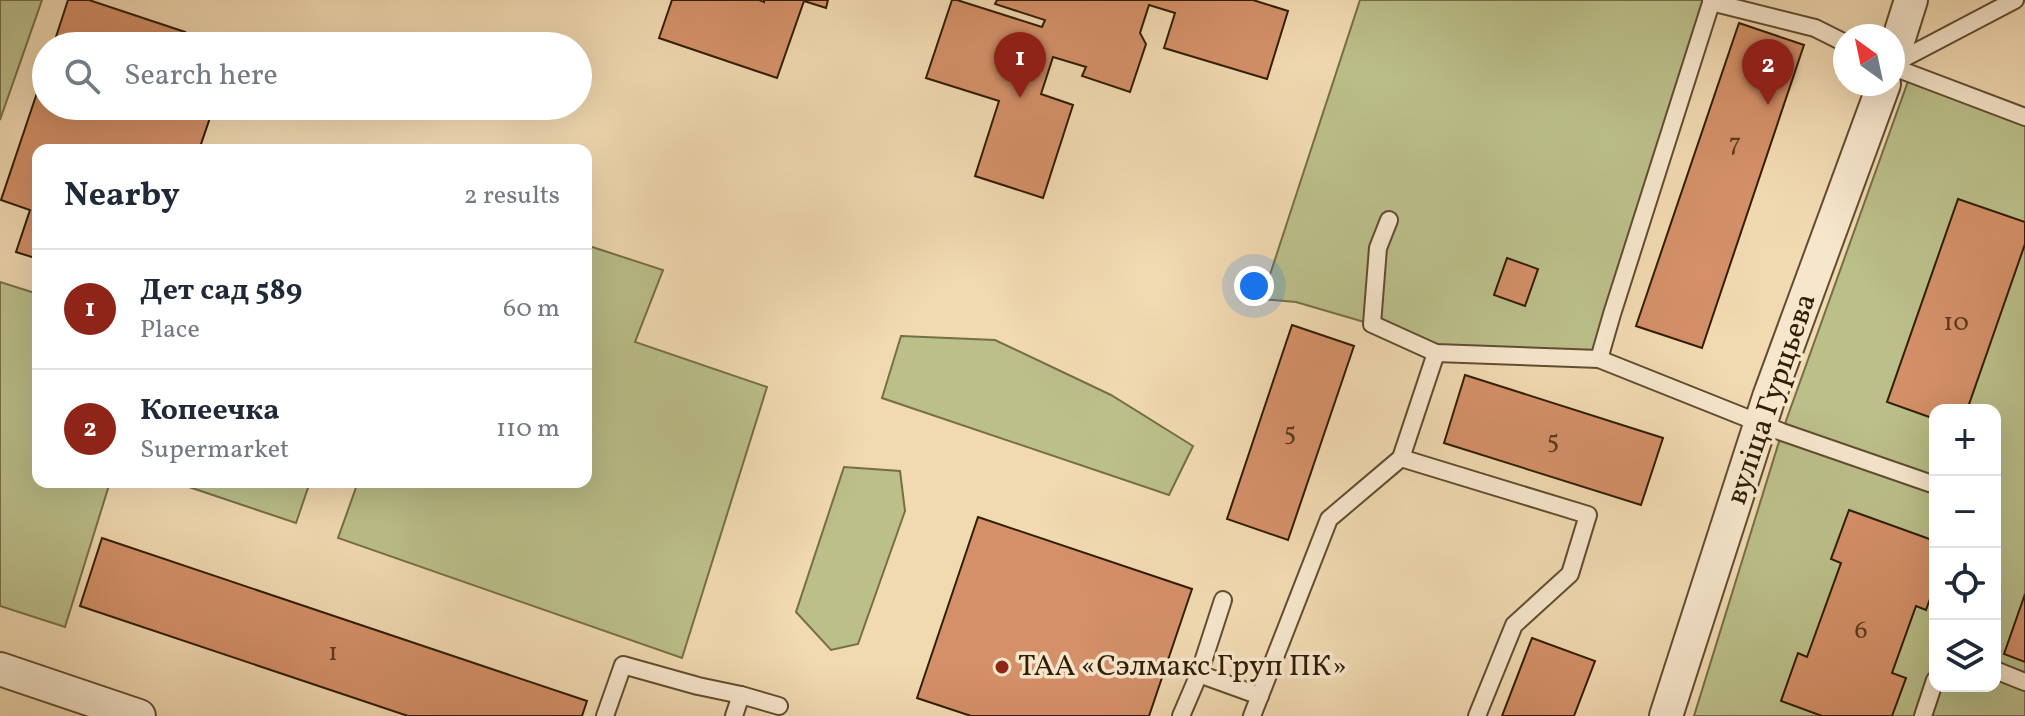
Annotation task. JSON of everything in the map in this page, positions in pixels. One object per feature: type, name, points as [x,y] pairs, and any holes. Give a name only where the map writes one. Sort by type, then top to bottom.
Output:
[{"type":"street","points":[[1903,24],[1911,0]]},
{"type":"street","name":"вуліца Гурцьева","points":[[1666,716],[1769,397],[1880,96]]},
{"type":"street","points":[[0,669],[139,716]]},
{"type":"lane","points":[[1905,60],[2015,0]]},
{"type":"lane","points":[[1599,359],[1712,1],[1815,28],[1833,37]]},
{"type":"lane","points":[[1905,71],[2025,117]]},
{"type":"lane","points":[[1389,220],[1378,248],[1372,324],[1436,353],[1599,359],[1762,424],[1929,483]]},
{"type":"lane","points":[[1252,716],[1329,519],[1401,458],[1436,353]]},
{"type":"lane","points":[[1401,458],[1588,515],[1570,574],[1514,625],[1477,716]]},
{"type":"lane","points":[[1181,716],[1199,674],[1223,600]]},
{"type":"lane","points":[[605,716],[623,665],[779,706]]},
{"type":"lane","points":[[2001,672],[2025,682]]},
{"type":"lane","points":[[1199,674],[1260,696]]},
{"type":"lane","points":[[1923,716],[1931,692]]},
{"type":"lane","points":[[734,716],[741,695]]},
{"type":"green space","points":[[0,0],[42,0],[0,120]]},
{"type":"green space","points":[[1360,0],[1712,0],[1599,359],[1436,353],[1371,324],[1296,302],[1262,299]]},
{"type":"green space","points":[[1911,73],[2025,117],[2025,716],[1694,716],[1782,432]]},
{"type":"green space","points":[[592,247],[663,270],[635,342],[767,387],[682,658],[338,538],[356,488],[592,488]]},
{"type":"green space","points":[[0,282],[32,292],[32,488],[108,488],[65,627],[0,606]]},
{"type":"green space","points":[[901,336],[995,340],[1111,395],[1193,446],[1169,495],[882,398]]},
{"type":"green space","points":[[844,467],[900,471],[905,511],[858,644],[831,650],[796,612]]},
{"type":"green space","points":[[192,488],[308,488],[296,523]]},
{"type":"building","points":[[68,0],[89,0],[185,32],[58,32]]},
{"type":"building","points":[[672,0],[828,0],[826,8],[804,1],[777,78],[659,38]]},
{"type":"building","points":[[952,0],[1042,27],[1045,20],[995,4],[997,0],[1253,0],[1288,11],[1267,79],[1164,48],[1175,13],[1149,5],[1140,33],[1146,44],[1130,92],[1082,76],[1086,67],[1053,57],[1041,94],[1073,105],[1043,198],[975,176],[999,101],[926,78]]},
{"type":"building","points":[[1739,23],[1804,45],[1702,348],[1636,326]]},
{"type":"building","points":[[32,108],[32,120],[209,120],[201,144],[32,144],[32,257],[16,252],[30,210],[1,200]]},
{"type":"building","points":[[1958,199],[2025,222],[2025,244],[1969,404],[1929,404],[1929,417],[1887,402]]},
{"type":"building","points":[[1507,258],[1538,269],[1525,306],[1494,295]]},
{"type":"building","points":[[1292,325],[1354,346],[1288,540],[1227,519]]},
{"type":"building","points":[[1465,375],[1663,438],[1641,505],[1444,443]]},
{"type":"building","points":[[1849,510],[1929,539],[1929,602],[1926,610],[1916,606],[1892,673],[1906,678],[1892,716],[1822,716],[1781,701],[1798,653],[1807,657],[1841,563],[1831,559]]},
{"type":"building","points":[[978,517],[1192,589],[1149,716],[971,716],[917,698]]},
{"type":"building","points":[[102,538],[587,701],[582,716],[408,716],[80,606]]},
{"type":"building","points":[[2025,594],[2025,662],[2004,654]]},
{"type":"building","points":[[1532,638],[1595,661],[1574,716],[1502,716]]},
{"type":"place","name":"Дет сад 589","points":[[1020,98]]},
{"type":"place","name":"Копеечка","points":[[1768,105]]},
{"type":"place","name":"ТАА «Сэлмакс Груп ПК»","points":[[1002,667]]}]
